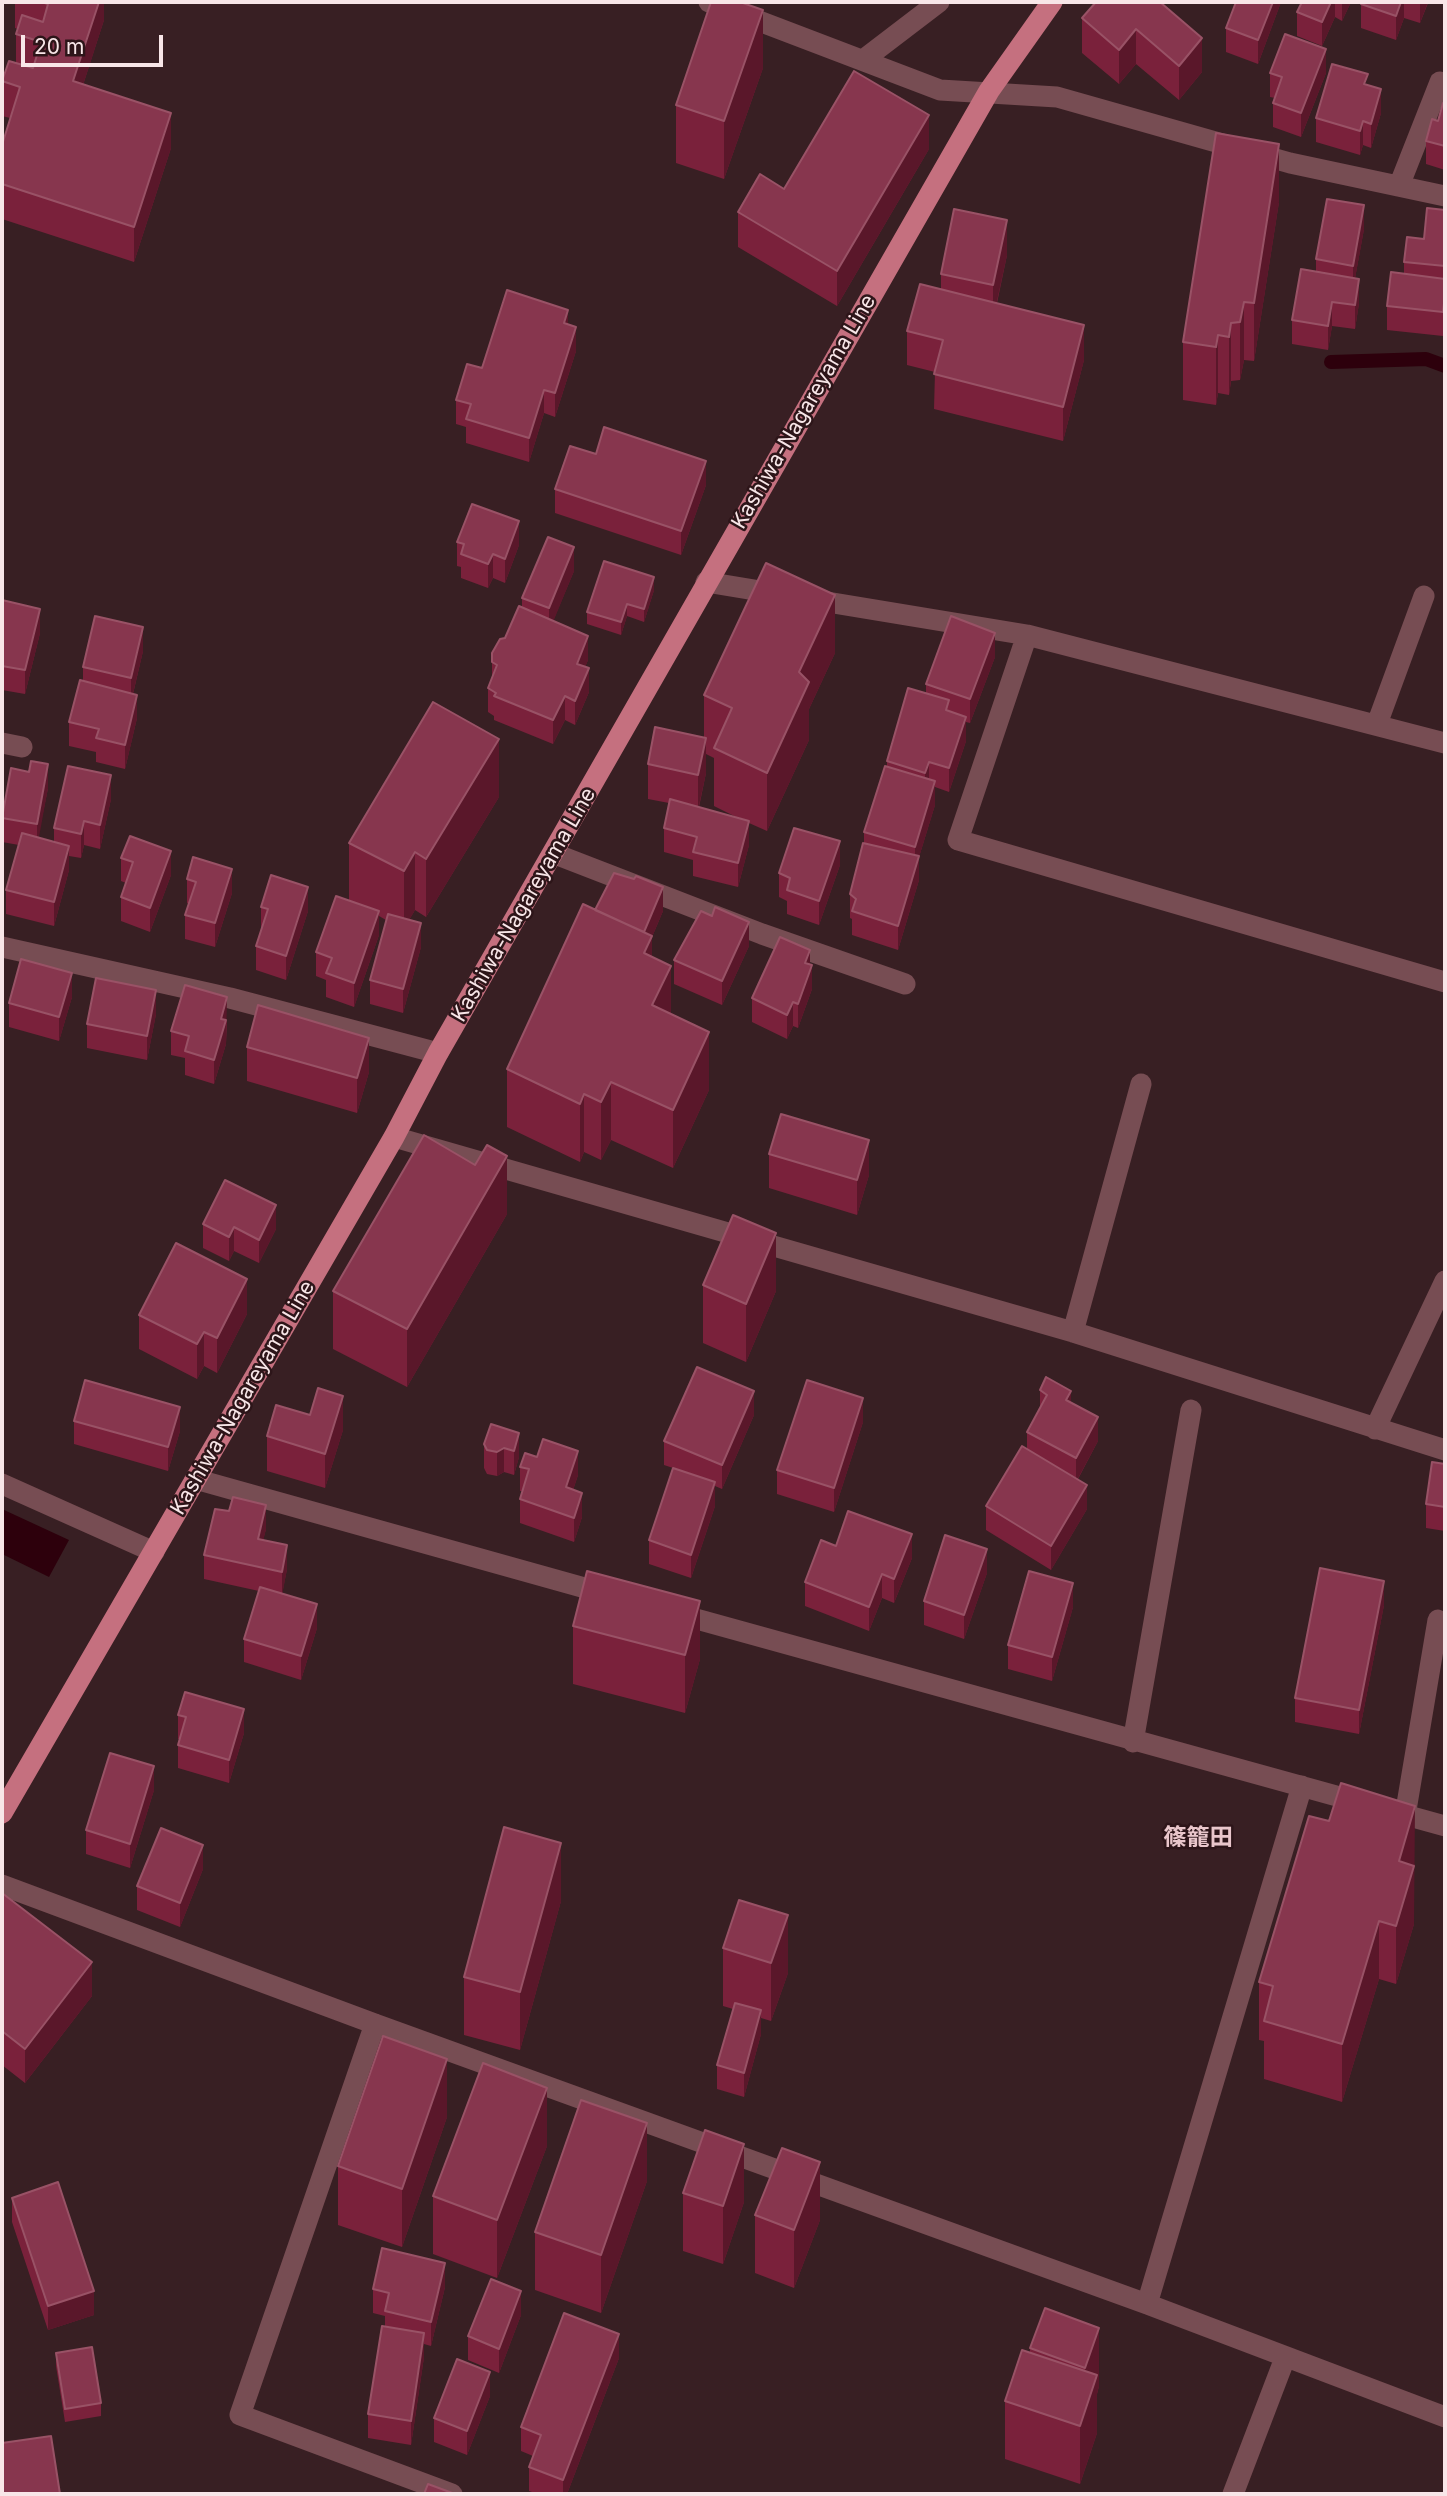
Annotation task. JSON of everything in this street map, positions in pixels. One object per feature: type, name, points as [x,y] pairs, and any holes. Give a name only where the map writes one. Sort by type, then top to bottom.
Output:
[{"type":"main road","name":"Kashiwa-Nagareyama Line","points":[[2,1813],[394,1137],[438,1053],[555,854],[706,582],[989,91],[1052,2]]},
{"type":"street","points":[[709,2],[940,90],[1057,97],[1290,163],[1445,196]]},
{"type":"street","points":[[863,61],[939,2]]},
{"type":"street","points":[[1399,186],[1440,82]]},
{"type":"street","points":[[706,582],[1027,635],[1445,743]]},
{"type":"street","points":[[1377,724],[1424,596]]},
{"type":"street","points":[[1027,635],[958,840],[1445,982]]},
{"type":"street","points":[[555,854],[762,934],[905,984]]},
{"type":"street","points":[[2,947],[230,998],[438,1053]]},
{"type":"street","points":[[1073,1332],[1141,1084]]},
{"type":"street","points":[[394,1137],[1073,1332],[1445,1450]]},
{"type":"street","points":[[1375,1429],[1445,1281]]},
{"type":"street","points":[[1133,1742],[1191,1410]]},
{"type":"street","points":[[195,1479],[624,1599]]},
{"type":"street","points":[[2,1484],[154,1552]]},
{"type":"street","points":[[650,1606],[1133,1742],[1445,1826]]},
{"type":"street","points":[[1405,1816],[1438,1620]]},
{"type":"street","points":[[1147,2304],[1302,1786]]},
{"type":"street","points":[[2,1885],[375,2024],[1147,2304],[1445,2417]]},
{"type":"street","points":[[375,2024],[240,2415],[452,2494]]},
{"type":"street","points":[[1233,2494],[1285,2358]]},
{"type":"shaded area","points":[[2,1509],[69,1540],[49,1577],[2,1554]]},
{"type":"building","points":[[41,2],[99,2],[73,81],[171,113],[134,227],[2,184],[2,145],[20,87],[2,81],[9,61],[33,68],[41,42],[16,34],[22,15],[43,22],[48,4]]},
{"type":"building","points":[[711,2],[740,2],[763,10],[724,121],[676,105]]},
{"type":"building","points":[[1096,2],[1160,2],[1202,38],[1179,66],[1136,29],[1119,50],[1082,18]]},
{"type":"building","points":[[1236,2],[1273,2],[1258,40],[1226,28]]},
{"type":"building","points":[[1302,2],[1331,2],[1322,22],[1297,12]]},
{"type":"building","points":[[1361,2],[1401,2],[1396,16]]},
{"type":"building","points":[[1285,34],[1326,49],[1301,113],[1273,103],[1282,77],[1270,73]]},
{"type":"building","points":[[1332,64],[1368,74],[1364,84],[1381,89],[1371,124],[1363,121],[1360,131],[1316,118]]},
{"type":"building","points":[[854,71],[929,115],[837,271],[738,212],[760,174],[784,189]]},
{"type":"building","points":[[1443,103],[1445,146],[1426,141],[1432,119],[1438,121]]},
{"type":"building","points":[[1216,133],[1279,144],[1254,303],[1244,302],[1240,322],[1231,323],[1229,337],[1218,335],[1216,347],[1183,342]]},
{"type":"building","points":[[1327,199],[1364,205],[1353,266],[1316,259]]},
{"type":"building","points":[[1427,208],[1445,210],[1445,266],[1404,262],[1407,237],[1424,239]]},
{"type":"building","points":[[954,209],[1007,220],[993,285],[941,274]]},
{"type":"building","points":[[1301,269],[1359,279],[1355,305],[1332,302],[1328,326],[1292,320]]},
{"type":"building","points":[[1391,272],[1445,279],[1443,312],[1387,306]]},
{"type":"building","points":[[920,284],[1084,325],[1063,407],[934,374],[943,340],[907,331]]},
{"type":"building","points":[[507,290],[568,310],[564,323],[576,327],[555,393],[544,390],[529,438],[466,419],[471,404],[456,400],[467,364],[482,368]]},
{"type":"building","points":[[604,427],[706,461],[681,531],[555,489],[570,446],[596,454]]},
{"type":"building","points":[[472,504],[519,521],[505,559],[493,554],[488,564],[461,554],[464,544],[457,542]]},
{"type":"building","points":[[548,537],[574,547],[549,608],[522,598]]},
{"type":"building","points":[[604,561],[654,577],[644,609],[627,604],[621,622],[587,612]]},
{"type":"building","points":[[766,563],[835,595],[799,672],[809,682],[767,773],[714,748],[732,708],[704,695]]},
{"type":"building","points":[[2,600],[40,609],[25,670],[2,666]]},
{"type":"building","points":[[519,606],[588,636],[577,664],[589,668],[575,701],[565,696],[553,720],[494,696],[496,693],[488,688],[497,665],[492,662],[492,653],[500,639],[505,638]]},
{"type":"building","points":[[95,616],[143,627],[131,678],[83,667]]},
{"type":"building","points":[[951,616],[995,633],[970,699],[926,684]]},
{"type":"building","points":[[80,680],[137,695],[125,745],[96,738],[99,729],[69,722]]},
{"type":"building","points":[[908,688],[949,700],[946,710],[966,717],[949,768],[929,762],[925,773],[887,761]]},
{"type":"building","points":[[433,702],[499,739],[426,859],[415,852],[404,871],[349,843]]},
{"type":"building","points":[[655,727],[706,738],[698,775],[648,764]]},
{"type":"building","points":[[31,761],[48,764],[37,824],[2,818],[11,768],[29,772]]},
{"type":"building","points":[[68,766],[111,775],[100,825],[84,821],[81,834],[54,828]]},
{"type":"building","points":[[885,766],[935,781],[915,847],[864,832]]},
{"type":"building","points":[[670,799],[749,821],[738,863],[693,852],[697,837],[664,828]]},
{"type":"building","points":[[794,828],[840,841],[819,901],[787,890],[790,878],[779,873]]},
{"type":"building","points":[[22,833],[69,846],[54,902],[6,890]]},
{"type":"building","points":[[130,836],[171,851],[150,908],[121,897],[133,862],[121,858]]},
{"type":"building","points":[[863,843],[919,856],[898,926],[852,911],[856,899],[850,894]]},
{"type":"building","points":[[193,857],[232,869],[215,923],[185,915],[196,882],[187,879]]},
{"type":"building","points":[[614,873],[634,879],[636,876],[663,887],[644,932],[595,910]]},
{"type":"building","points":[[271,875],[308,887],[286,956],[256,946],[268,909],[261,907]]},
{"type":"building","points":[[336,896],[379,911],[354,983],[326,973],[332,958],[316,952]]},
{"type":"building","points":[[583,904],[652,936],[644,953],[671,966],[652,1005],[709,1032],[673,1110],[611,1082],[601,1102],[584,1094],[580,1104],[507,1069]]},
{"type":"building","points":[[715,907],[749,922],[722,981],[674,960],[701,911],[712,916]]},
{"type":"building","points":[[388,914],[421,923],[403,989],[370,980]]},
{"type":"building","points":[[780,937],[810,950],[805,963],[812,965],[798,1004],[793,1002],[787,1015],[752,998]]},
{"type":"building","points":[[21,959],[72,973],[59,1017],[9,1003]]},
{"type":"building","points":[[96,978],[156,990],[147,1036],[87,1024]]},
{"type":"building","points":[[185,985],[227,997],[221,1019],[226,1020],[214,1060],[185,1051],[189,1036],[171,1031]]},
{"type":"building","points":[[258,1005],[369,1038],[357,1078],[247,1047]]},
{"type":"building","points":[[781,1114],[869,1140],[857,1180],[769,1154]]},
{"type":"building","points":[[424,1135],[475,1165],[487,1145],[507,1156],[407,1329],[333,1291]]},
{"type":"building","points":[[225,1180],[276,1205],[259,1240],[234,1227],[229,1237],[203,1224]]},
{"type":"building","points":[[733,1215],[776,1233],[746,1304],[703,1285]]},
{"type":"building","points":[[176,1243],[247,1279],[217,1338],[204,1332],[197,1344],[139,1315]]},
{"type":"building","points":[[697,1367],[754,1391],[722,1465],[664,1441]]},
{"type":"building","points":[[1046,1377],[1071,1391],[1066,1400],[1098,1417],[1076,1458],[1027,1432],[1047,1395],[1040,1390]]},
{"type":"building","points":[[85,1380],[180,1407],[168,1447],[74,1421]]},
{"type":"building","points":[[807,1380],[863,1398],[834,1488],[777,1470]]},
{"type":"building","points":[[318,1388],[343,1396],[325,1454],[267,1436],[276,1405],[310,1415]]},
{"type":"building","points":[[491,1424],[519,1433],[514,1451],[504,1448],[497,1452],[487,1450],[484,1444]]},
{"type":"building","points":[[543,1439],[578,1451],[566,1487],[582,1493],[574,1518],[520,1499],[529,1469],[520,1467],[525,1453],[537,1457]]},
{"type":"building","points":[[1022,1446],[1087,1485],[1051,1546],[986,1506]]},
{"type":"building","points":[[1432,1462],[1445,1464],[1445,1507],[1426,1504]]},
{"type":"building","points":[[673,1468],[715,1482],[691,1555],[649,1540]]},
{"type":"building","points":[[233,1497],[266,1505],[258,1539],[287,1545],[282,1572],[204,1555],[215,1509],[229,1511]]},
{"type":"building","points":[[848,1511],[912,1534],[894,1579],[882,1574],[869,1607],[805,1582],[821,1540],[836,1546]]},
{"type":"building","points":[[945,1535],[987,1549],[964,1615],[924,1601]]},
{"type":"building","points":[[1320,1568],[1384,1581],[1359,1710],[1295,1698]]},
{"type":"building","points":[[587,1571],[700,1601],[685,1655],[573,1626]]},
{"type":"building","points":[[1029,1571],[1073,1583],[1052,1657],[1008,1645]]},
{"type":"building","points":[[260,1587],[317,1604],[301,1656],[244,1639]]},
{"type":"building","points":[[185,1692],[244,1709],[229,1760],[178,1745],[186,1717],[178,1715]]},
{"type":"building","points":[[110,1753],[154,1766],[130,1844],[86,1830]]},
{"type":"building","points":[[1341,1783],[1415,1806],[1399,1861],[1414,1866],[1396,1926],[1379,1921],[1342,2044],[1264,2021],[1273,1986],[1259,1982],[1309,1816],[1329,1821]]},
{"type":"building","points":[[504,1827],[561,1843],[520,1992],[464,1977]]},
{"type":"building","points":[[161,1828],[203,1845],[180,1903],[137,1886]]},
{"type":"building","points":[[2,1893],[92,1962],[25,2049],[2,2031]]},
{"type":"building","points":[[739,1900],[788,1915],[771,1963],[723,1948]]},
{"type":"building","points":[[735,2003],[761,2010],[744,2073],[717,2065]]},
{"type":"building","points":[[383,2036],[447,2059],[402,2189],[338,2166]]},
{"type":"building","points":[[483,2063],[547,2088],[497,2220],[433,2196]]},
{"type":"building","points":[[581,2100],[647,2123],[601,2255],[535,2232]]},
{"type":"building","points":[[705,2130],[744,2144],[723,2206],[683,2193]]},
{"type":"building","points":[[782,2148],[820,2162],[794,2230],[755,2215]]},
{"type":"building","points":[[58,2182],[94,2291],[48,2306],[12,2198]]},
{"type":"building","points":[[382,2248],[445,2263],[431,2322],[385,2311],[389,2293],[373,2289]]},
{"type":"building","points":[[491,2279],[521,2291],[499,2349],[468,2336]]},
{"type":"building","points":[[1045,2308],[1099,2328],[1085,2368],[1030,2348]]},
{"type":"building","points":[[564,2313],[619,2334],[563,2480],[529,2467],[541,2435],[521,2427]]},
{"type":"building","points":[[382,2326],[424,2333],[411,2421],[368,2414]]},
{"type":"building","points":[[92,2347],[101,2403],[65,2409],[56,2353]]},
{"type":"building","points":[[1022,2350],[1097,2375],[1080,2426],[1005,2401]]},
{"type":"building","points":[[457,2359],[490,2372],[467,2431],[434,2418]]},
{"type":"building","points":[[51,2436],[60,2494],[2,2494],[2,2443]]},
{"type":"building","points":[[428,2484],[455,2494],[424,2494]]},
{"type":"waterway","points":[[1331,362],[1426,359],[1445,366]]},
{"type":"district","name":"篠籠田","points":[[1198,1838]]}]
